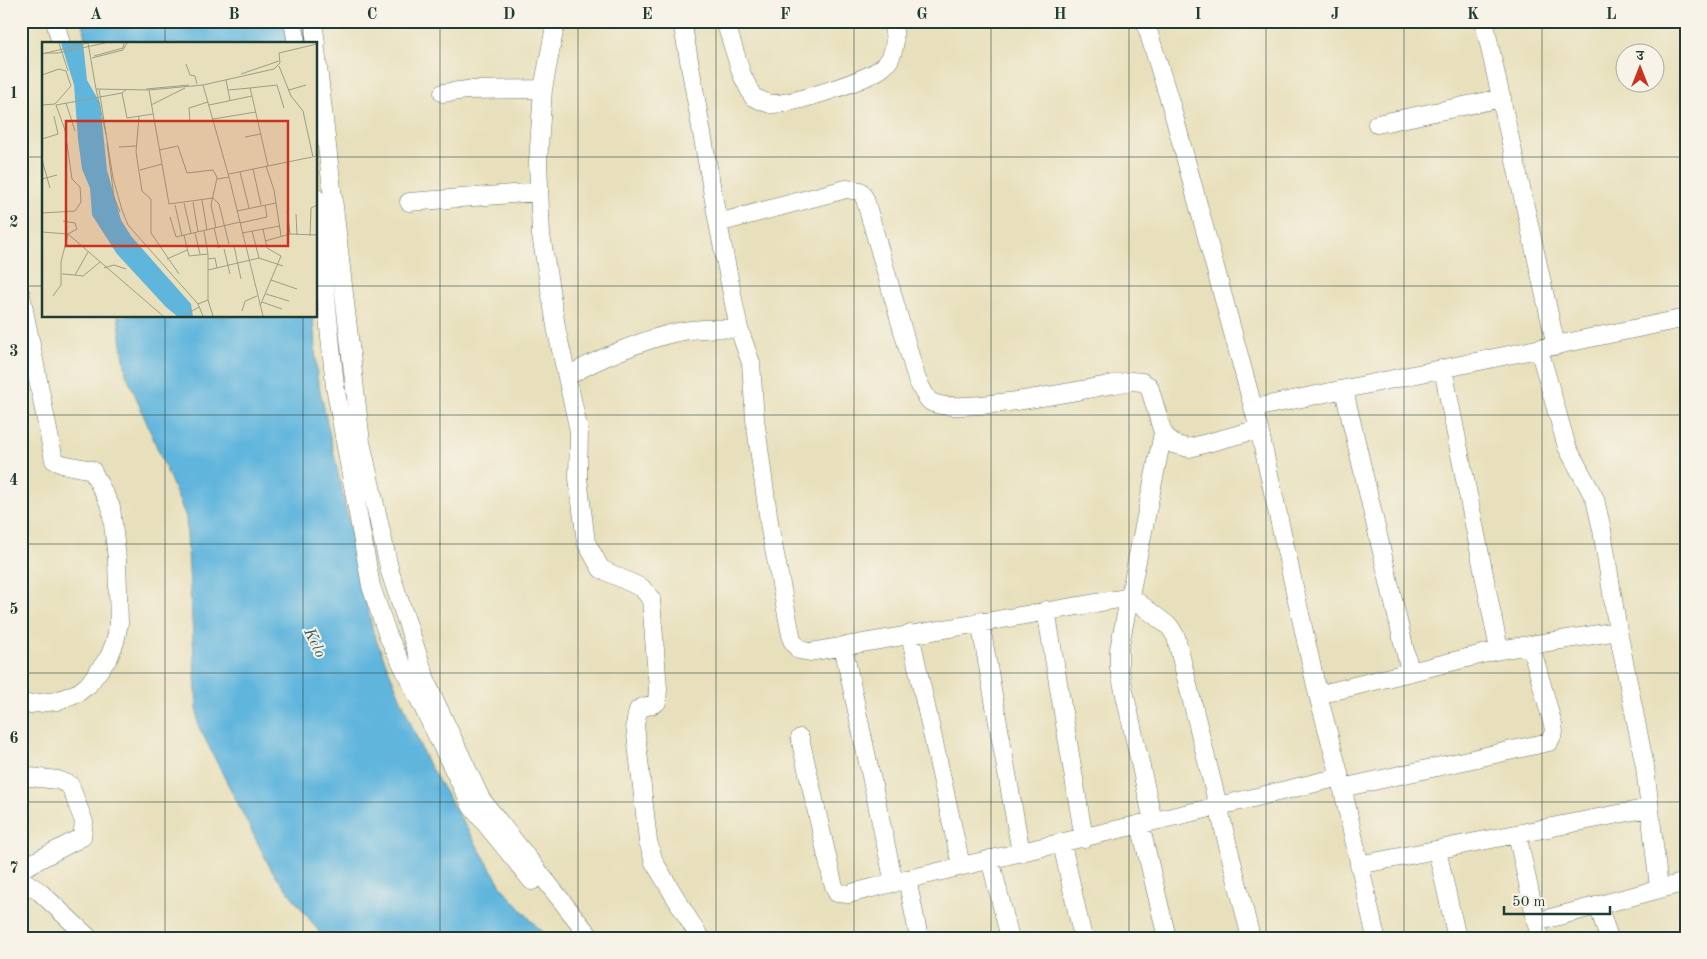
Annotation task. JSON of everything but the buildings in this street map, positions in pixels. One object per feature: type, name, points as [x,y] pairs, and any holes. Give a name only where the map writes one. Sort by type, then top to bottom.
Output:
[{"type":"street","points":[[55,21],[60,42]]},
{"type":"street","points":[[293,21],[296,42]]},
{"type":"street","points":[[313,21],[316,42]]},
{"type":"street","points":[[556,21],[543,89],[538,162],[541,235],[557,332],[579,431],[578,478],[586,542],[601,569],[642,588],[654,604],[658,689],[656,702],[651,706],[641,707],[638,710],[635,725],[648,841],[654,862],[700,938]]},
{"type":"street","points":[[682,21],[739,329],[751,363],[755,419],[770,529],[792,640],[800,650],[810,652],[980,621],[1131,597],[1170,627],[1176,636],[1251,938]]},
{"type":"street","points":[[725,21],[742,75],[753,97],[771,104],[831,92],[883,67],[894,52],[894,28],[891,21]]},
{"type":"street","points":[[1145,21],[1171,105],[1254,408],[1318,695],[1341,782],[1376,938]]},
{"type":"street","points":[[1484,21],[1502,98],[1566,447],[1595,499],[1618,631],[1645,767],[1659,888]]},
{"type":"street","points":[[318,67],[361,442],[390,572],[429,688],[481,799],[591,938]]},
{"type":"street","points":[[443,93],[467,90],[543,89]]},
{"type":"street","points":[[1377,124],[1502,98]]},
{"type":"street","points":[[718,223],[846,188],[860,191],[865,199],[917,380],[930,401],[945,407],[980,406],[1131,381],[1142,382],[1149,386],[1163,433],[1173,444],[1189,448],[1259,429]]},
{"type":"street","points":[[409,202],[539,192]]},
{"type":"street","points":[[318,218],[335,386],[371,586],[388,636],[472,807],[487,828],[581,938]]},
{"type":"street","points":[[21,295],[54,460],[62,464],[92,470],[110,507],[117,559],[119,623],[109,657],[88,685],[70,697],[21,704]]},
{"type":"street","points":[[1254,408],[1686,318]]},
{"type":"street","points":[[568,376],[592,362],[678,332],[712,328],[739,329]]},
{"type":"street","points":[[1444,369],[1499,650]]},
{"type":"street","points":[[1344,390],[1410,672]]},
{"type":"street","points":[[1163,433],[1119,650],[1119,668],[1167,938]]},
{"type":"street","points":[[1046,610],[1084,839]]},
{"type":"street","points":[[980,621],[1021,853]]},
{"type":"street","points":[[1318,695],[1499,650],[1618,631]]},
{"type":"street","points":[[910,634],[961,866]]},
{"type":"street","points":[[843,646],[900,881],[919,938]]},
{"type":"street","points":[[800,738],[837,893],[848,894],[1218,806],[1549,742],[1554,732],[1553,725],[1531,646]]},
{"type":"street","points":[[21,776],[58,780],[70,785],[84,822],[82,837],[21,869]]},
{"type":"street","points":[[1359,865],[1649,808]]},
{"type":"street","points":[[1517,834],[1538,930],[1598,905],[1686,882]]},
{"type":"street","points":[[1062,844],[1083,938]]},
{"type":"street","points":[[1437,850],[1457,938]]},
{"type":"street","points":[[990,859],[1010,938]]},
{"type":"street","points":[[21,879],[40,892],[89,938]]},
{"type":"street","points":[[1598,905],[1609,938]]},
{"type":"water","points":[[83,21],[292,21],[295,42],[85,42]]},
{"type":"water","name":"Kelo","points":[[118,318],[313,318],[317,377],[373,632],[426,760],[503,889],[547,938],[324,938],[271,869],[198,725],[186,517],[126,373]]}]
